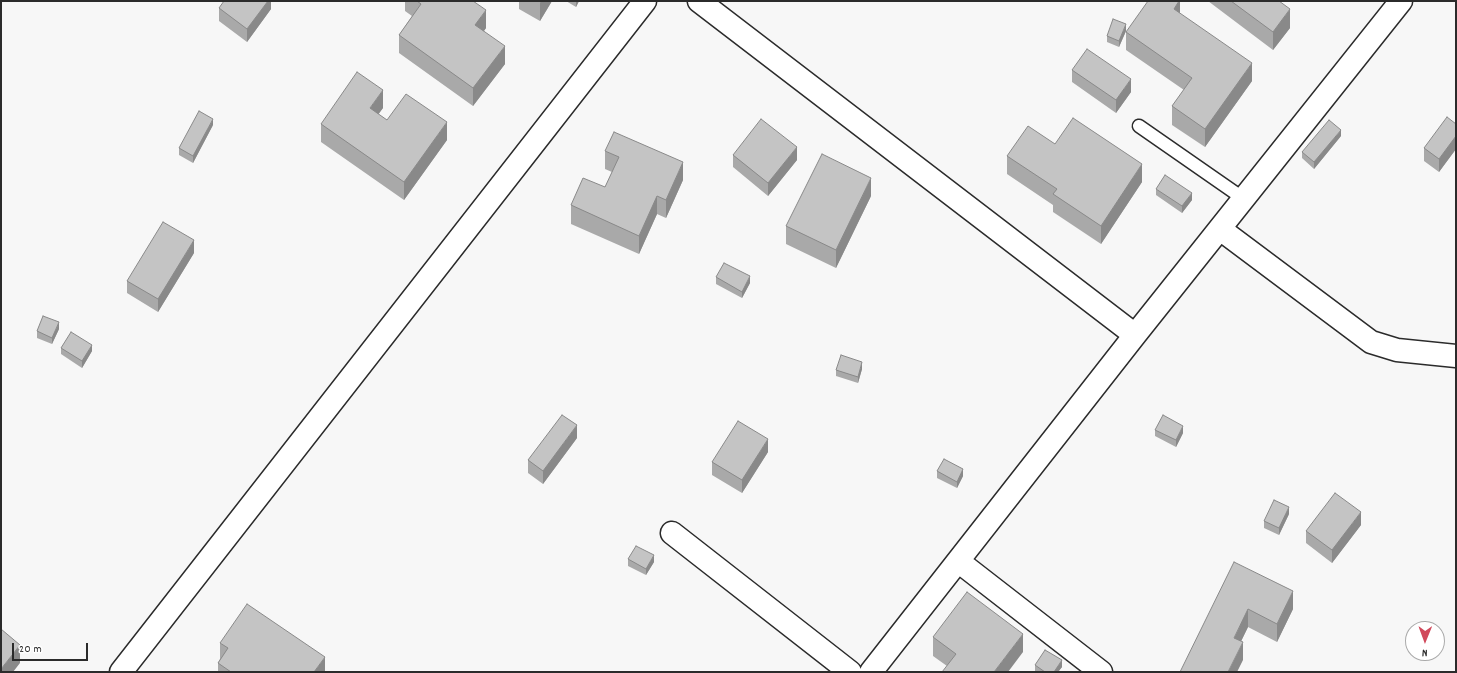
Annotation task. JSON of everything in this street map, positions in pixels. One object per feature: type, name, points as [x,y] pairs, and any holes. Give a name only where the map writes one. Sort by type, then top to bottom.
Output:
[{"type":"street","points":[[121,672],[645,1]]},
{"type":"street","points":[[699,1],[1135,335]]},
{"type":"street","points":[[871,672],[1135,335],[1401,1]]},
{"type":"street","points":[[1220,229],[1371,342],[1396,350],[1456,356]]},
{"type":"street","points":[[672,533],[850,672]]},
{"type":"street","points":[[958,561],[1100,672]]},
{"type":"lane","points":[[1139,126],[1244,199]]},
{"type":"building","points":[[224,1],[268,1],[247,29],[219,8]]},
{"type":"building","points":[[417,1],[473,1],[486,10],[475,25],[505,46],[473,88],[399,35],[421,4]]},
{"type":"building","points":[[1148,1],[1179,1],[1174,9],[1252,63],[1205,129],[1172,106],[1192,78],[1126,32]]},
{"type":"building","points":[[1231,1],[1279,1],[1290,9],[1273,32]]},
{"type":"building","points":[[1113,19],[1126,24],[1119,41],[1107,36]]},
{"type":"building","points":[[1087,49],[1131,79],[1116,100],[1072,70]]},
{"type":"building","points":[[357,72],[383,90],[370,108],[387,120],[406,94],[447,122],[404,182],[321,124]]},
{"type":"building","points":[[199,111],[213,119],[193,156],[179,148]]},
{"type":"building","points":[[1447,117],[1456,124],[1456,136],[1439,159],[1424,148]]},
{"type":"building","points":[[1073,118],[1142,164],[1101,226],[1053,194],[1057,189],[1007,156],[1028,126],[1055,144]]},
{"type":"building","points":[[761,119],[797,147],[768,183],[733,155]]},
{"type":"building","points":[[1329,120],[1341,130],[1314,162],[1302,152]]},
{"type":"building","points":[[614,132],[683,162],[666,200],[657,196],[639,236],[571,205],[583,178],[605,187],[619,157],[605,151]]},
{"type":"building","points":[[822,154],[871,178],[836,250],[786,226]]},
{"type":"building","points":[[1165,175],[1192,193],[1182,206],[1156,189]]},
{"type":"building","points":[[163,222],[194,240],[158,299],[127,281]]},
{"type":"building","points":[[724,263],[750,276],[742,292],[716,277]]},
{"type":"building","points":[[43,316],[59,322],[52,338],[37,331]]},
{"type":"building","points":[[71,332],[92,345],[82,361],[61,348]]},
{"type":"building","points":[[841,355],[862,362],[858,377],[836,370]]},
{"type":"building","points":[[562,415],[577,425],[543,471],[528,460]]},
{"type":"building","points":[[1163,415],[1183,426],[1176,440],[1155,430]]},
{"type":"building","points":[[738,421],[768,439],[742,480],[712,462]]},
{"type":"building","points":[[944,459],[963,469],[957,482],[937,471]]},
{"type":"building","points":[[1335,493],[1361,512],[1332,550],[1306,531]]},
{"type":"building","points":[[1274,500],[1289,507],[1279,528],[1264,521]]},
{"type":"building","points":[[636,546],[654,555],[646,569],[628,559]]},
{"type":"building","points":[[1234,562],[1293,591],[1277,624],[1248,609],[1234,638],[1243,642],[1228,672],[1180,672]]},
{"type":"building","points":[[967,592],[1023,634],[994,672],[942,672],[956,654],[933,637]]},
{"type":"building","points":[[247,604],[325,657],[314,672],[231,672],[218,663],[228,648],[220,643]]},
{"type":"building","points":[[1,629],[20,645],[1,669]]},
{"type":"building","points":[[1045,650],[1062,660],[1054,672],[1045,672],[1035,665]]}]
